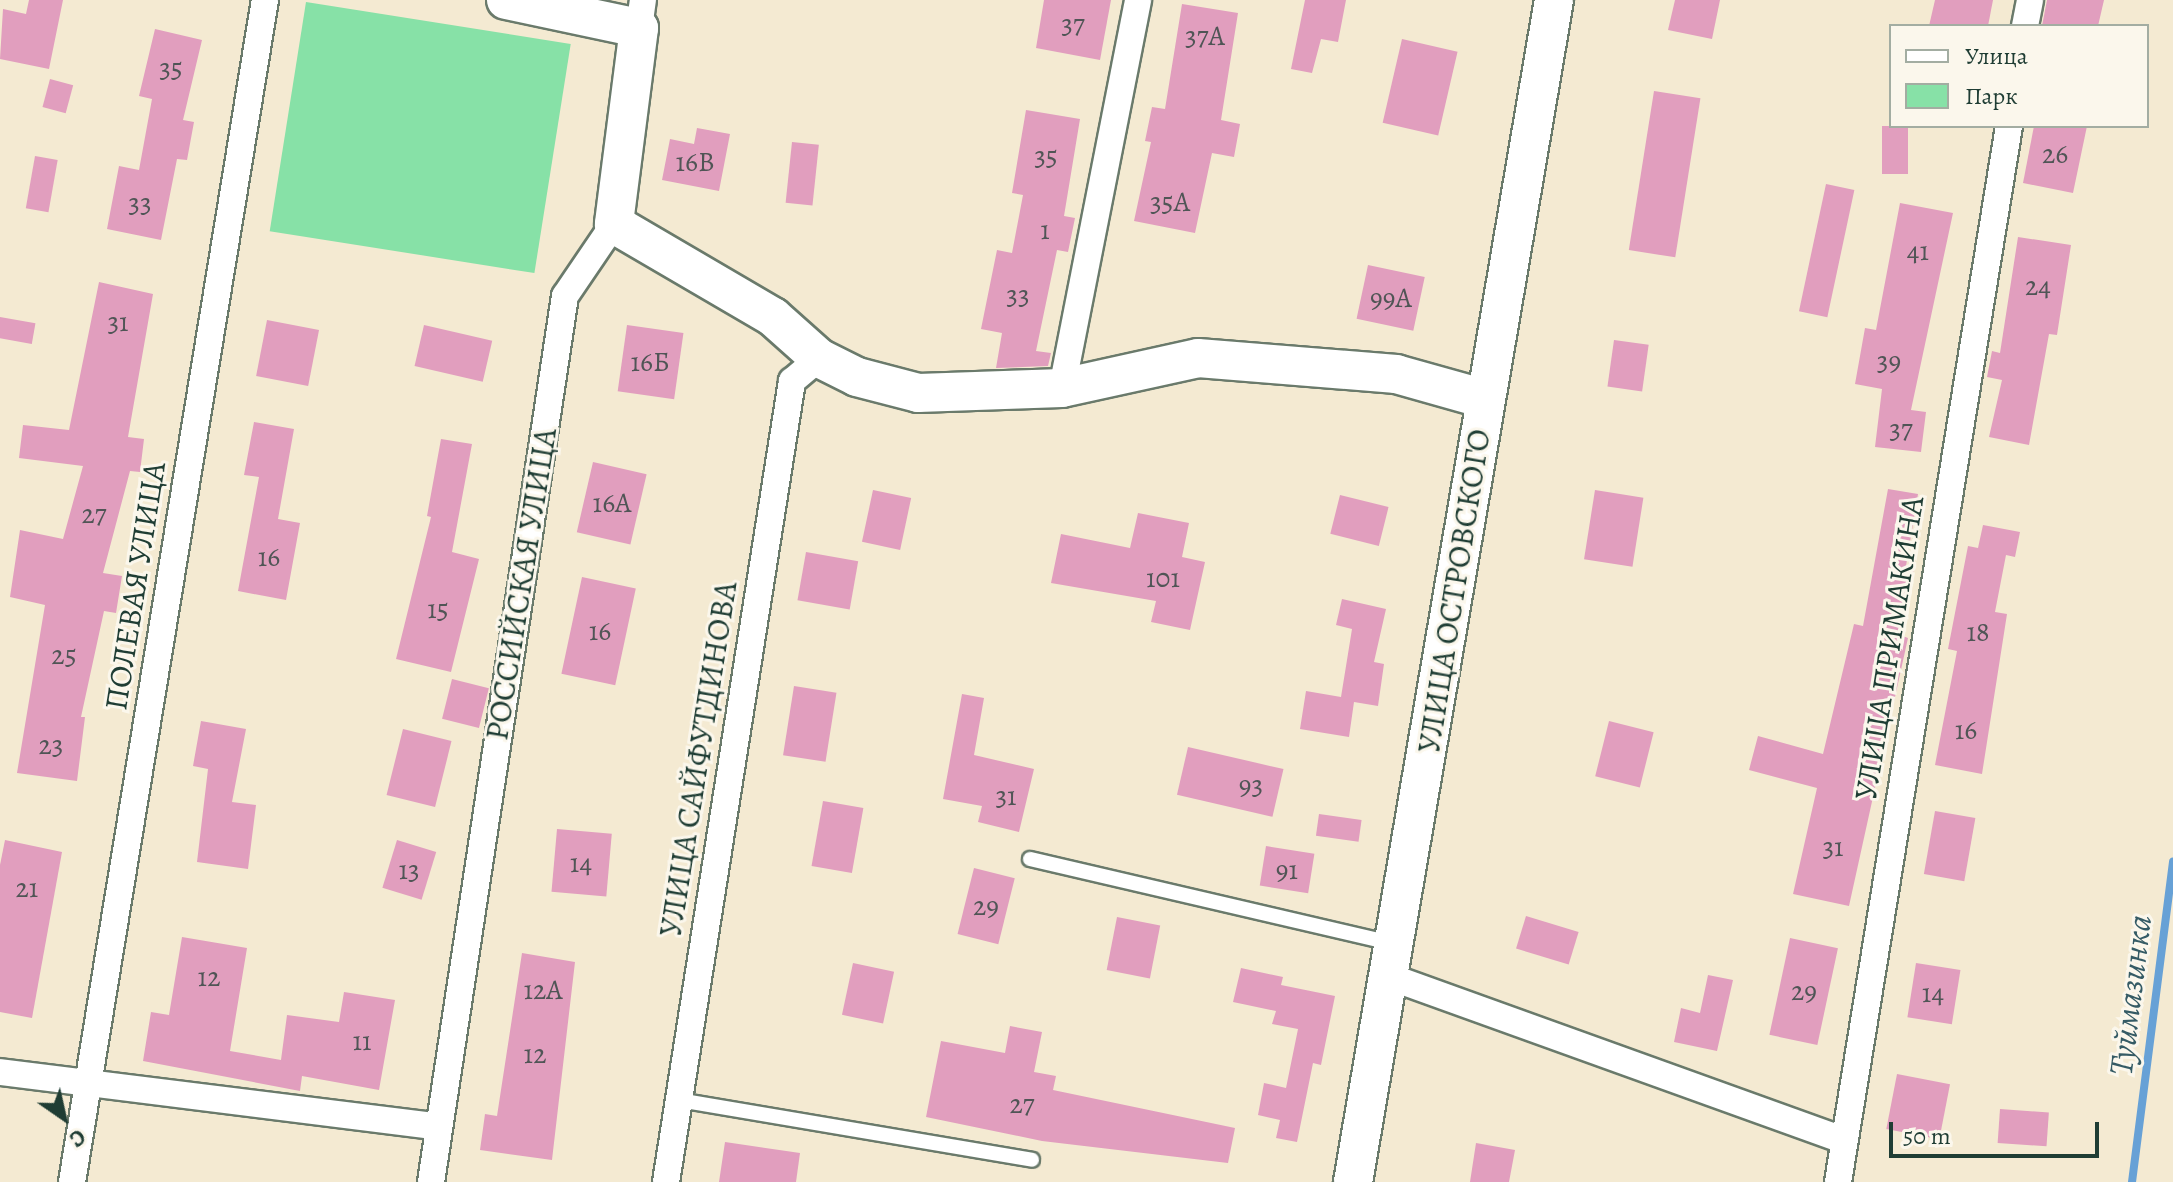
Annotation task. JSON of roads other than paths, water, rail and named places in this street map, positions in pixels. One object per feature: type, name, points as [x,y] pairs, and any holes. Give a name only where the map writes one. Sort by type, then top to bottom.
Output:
[{"type":"street","name":"ПОЛЕВАЯ УЛИЦА","points":[[72,1182],[265,0]]},
{"type":"street","points":[[506,0],[641,14]]},
{"type":"street","points":[[1062,388],[1138,0]]},
{"type":"street","name":"УЛИЦА ОСТРОВСКОГО","points":[[1353,1182],[1554,0]]},
{"type":"street","points":[[2025,24],[2030,0]]},
{"type":"street","name":"РОССИЙСКАЯ УЛИЦА","points":[[431,1182],[565,296],[614,224],[641,14]]},
{"type":"street","name":"УЛИЦА ПРИМАКИНА","points":[[1838,1182],[2009,128]]},
{"type":"street","points":[[614,224],[773,317],[819,358],[857,377],[918,393],[1062,388],[1198,358],[1396,374],[1485,399]]},
{"type":"street","name":"УЛИЦА САЙФУТДИНОВА","points":[[666,1182],[792,381],[819,358]]},
{"type":"street","points":[[1393,961],[1843,1140]]},
{"type":"street","points":[[0,1072],[87,1086],[439,1127]]},
{"type":"lane","points":[[1030,859],[1393,961]]},
{"type":"lane","points":[[679,1100],[1032,1160]]},
{"type":"waterway","name":"Туймазинка","points":[[2132,1182],[2173,862]]}]
